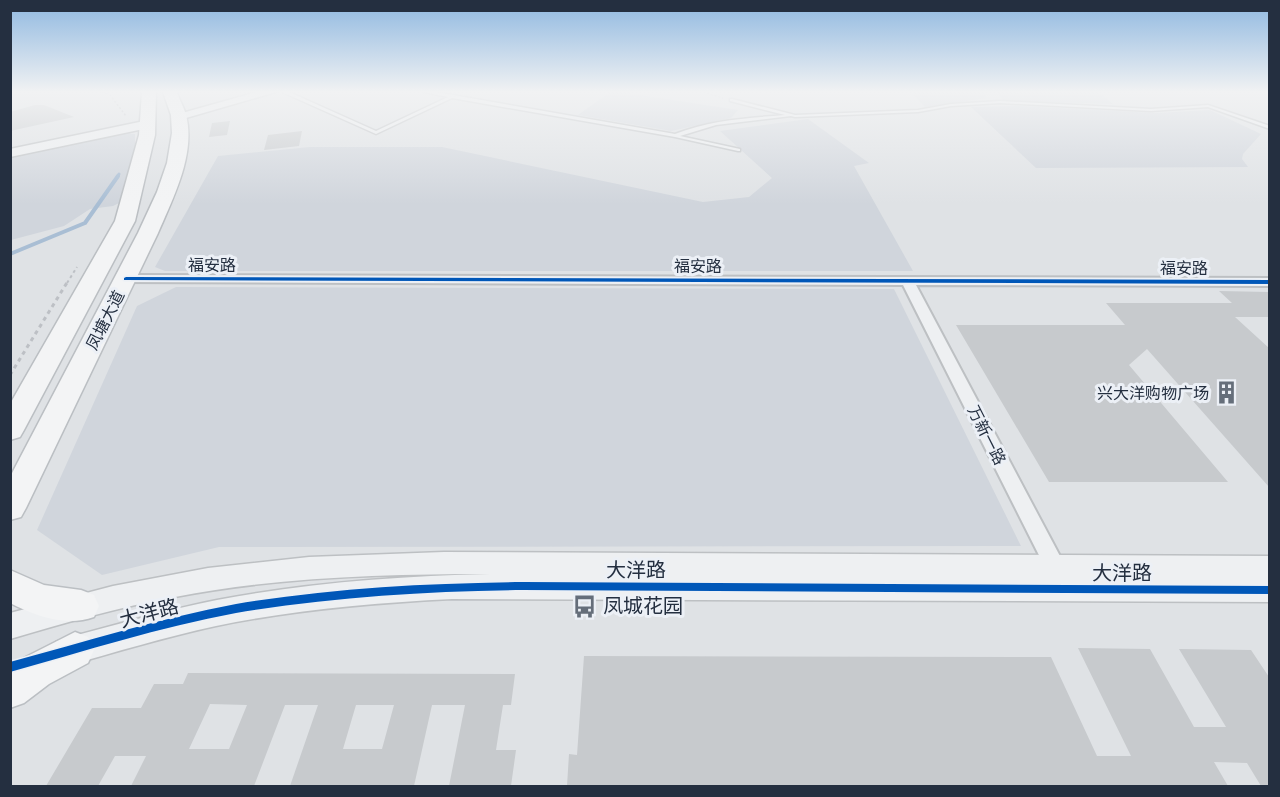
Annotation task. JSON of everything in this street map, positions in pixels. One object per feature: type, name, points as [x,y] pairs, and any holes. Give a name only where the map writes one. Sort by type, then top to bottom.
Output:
[{"type":"main road","name":"凤塘大道","points":[[10,430],[117,239],[128,213],[138,174],[145,129]]},
{"type":"main road","name":"凤塘大道","points":[[10,508],[148,233],[173,169],[179,142],[178,129]]},
{"type":"main road","points":[[138,174],[173,169]]},
{"type":"main road","points":[[10,585],[42,602],[81,606]]},
{"type":"main road","points":[[10,689],[50,662],[75,650]]},
{"type":"street","points":[[10,153],[84,129]]},
{"type":"street","name":"福安路","points":[[126,279],[1269,282]]},
{"type":"street","name":"万新一路","points":[[907,280],[1060,577]]},
{"type":"street","name":"大洋路","points":[[10,626],[81,606],[177,585],[260,573],[354,566],[444,563],[1060,577],[1269,590]]},
{"type":"street","name":"大洋路","points":[[10,667],[237,609],[339,596],[435,588],[1060,577],[1269,567]]},
{"type":"lane","points":[[367,129],[376,133],[384,129]]},
{"type":"lane","points":[[636,129],[738,150]]},
{"type":"lane","points":[[675,136],[691,129]]},
{"type":"path","points":[[10,375],[81,262]]},
{"type":"shaded area","points":[[822,129],[869,163],[854,166],[913,271],[165,271],[155,267],[218,156],[310,147],[442,147],[703,202],[749,197],[772,178],[720,131]]},
{"type":"shaded area","points":[[995,129],[1251,129],[1261,134],[1243,154],[1242,159],[1248,167],[1036,168]]},
{"type":"shaded area","points":[[124,133],[135,134],[135,148],[125,200],[113,206],[90,209],[64,226],[11,240],[11,156]]},
{"type":"shaded area","points":[[176,287],[894,289],[1021,546],[219,547],[102,575],[37,530],[137,306]]},
{"type":"building","points":[[211,129],[228,129],[227,135],[209,137]]},
{"type":"building","points":[[302,131],[299,146],[264,150],[268,135]]},
{"type":"building","points":[[1219,291],[1269,292],[1269,317],[1235,317],[1269,348],[1269,487],[1147,349],[1129,365],[1228,482],[1049,482],[956,325],[1125,325],[1106,303],[1232,303]]},
{"type":"building","points":[[1078,648],[1150,649],[1194,727],[1226,727],[1179,649],[1251,650],[1269,677],[1269,786],[1261,786],[1247,763],[1214,762],[1228,786],[567,786],[569,754],[577,755],[584,656],[1051,657],[1097,756],[1131,756]]},
{"type":"building","points":[[188,673],[515,674],[511,705],[503,705],[496,750],[516,750],[511,786],[449,786],[465,705],[432,705],[414,786],[290,786],[318,705],[285,705],[254,786],[131,786],[146,756],[115,756],[98,786],[46,786],[92,708],[141,708],[154,684],[183,684]],"holes":[[[210,704],[247,705],[229,749],[189,749]],[[356,705],[394,705],[382,749],[343,749]]]},
{"type":"waterway","points":[[10,254],[85,223],[118,176]]},
{"type":"cycle path","points":[[126,279],[1270,282]]},
{"type":"cycle path","points":[[10,667],[151,628],[236,609],[308,599],[415,589],[523,586],[1270,590]]},
{"type":"place","name":"兴大洋购物广场","points":[[1227,393]]},
{"type":"place","name":"凤城花园","points":[[585,606]]}]
